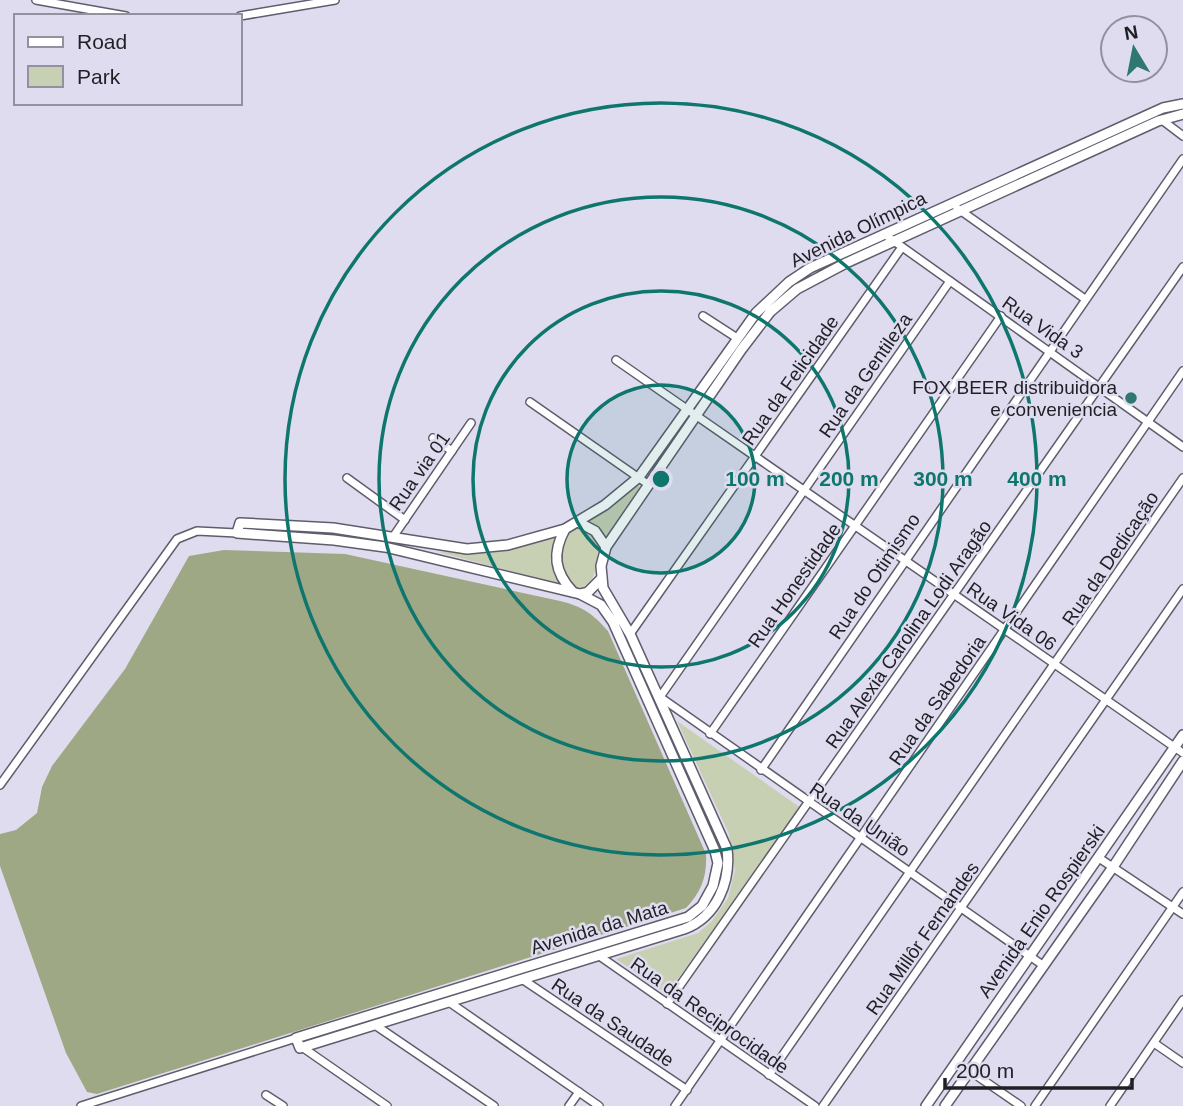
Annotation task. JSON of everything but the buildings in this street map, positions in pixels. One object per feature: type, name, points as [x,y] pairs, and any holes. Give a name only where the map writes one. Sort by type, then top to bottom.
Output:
[{"type":"street","points":[[36,0],[115,14]]},
{"type":"street","points":[[294,8],[301,0]]},
{"type":"street","points":[[242,16],[335,0]]},
{"type":"street","name":"Avenida Olímpica","points":[[606,547],[649,485],[737,338],[762,306],[789,282],[810,268],[884,234],[1163,108],[1183,104]]},
{"type":"street","name":"Avenida Olímpica","points":[[578,522],[639,477],[784,299],[823,274],[898,244],[1161,120],[1183,114]]},
{"type":"street","points":[[1161,120],[1183,136]]},
{"type":"street","name":"Rua do Otimismo","points":[[761,770],[1183,159]]},
{"type":"street","points":[[952,204],[1085,299]]},
{"type":"street","name":"Rua Vida 3","points":[[884,234],[1183,447]]},
{"type":"street","name":"Rua da Felicidade","points":[[630,634],[756,457],[898,244]]},
{"type":"street","name":"Rua Alexia Carolina Lodi Aragão","points":[[667,1004],[1183,267]]},
{"type":"street","name":"Rua da Gentileza","points":[[661,695],[950,281]]},
{"type":"street","points":[[703,316],[737,338]]},
{"type":"street","name":"Rua Honestidade","points":[[710,734],[1001,316]]},
{"type":"street","name":"Rua Vida 06","points":[[616,360],[1179,750]]},
{"type":"street","name":"Rua da Sabedoria","points":[[676,1106],[1183,371]]},
{"type":"street","points":[[530,402],[649,485]]},
{"type":"street","name":"Rua via 01","points":[[393,537],[471,423]]},
{"type":"street","points":[[433,438],[452,451]]},
{"type":"street","points":[[347,478],[405,520]]},
{"type":"street","name":"Rua da Dedicação","points":[[769,1075],[939,826],[1055,666],[1183,478]]},
{"type":"street","points":[[0,785],[177,539],[197,531],[237,533],[240,523],[333,528],[467,549],[508,545],[565,529],[578,522],[600,536],[606,547],[601,579],[588,592],[576,593],[560,576],[556,563],[556,548],[565,529]]},
{"type":"street","name":"Avenida da Mata","points":[[237,533],[334,540],[385,547],[576,593],[601,606],[618,633],[700,813],[718,863],[713,887],[695,912],[299,1043]]},
{"type":"street","name":"Avenida da Mata","points":[[299,1043],[375,1025],[599,956],[700,921],[716,903],[728,874],[727,849],[722,833],[661,695],[601,579]]},
{"type":"street","name":"Rua Millôr Fernandes","points":[[823,1106],[1183,589]]},
{"type":"street","name":"Rua da União","points":[[661,695],[710,734],[1044,966]]},
{"type":"street","name":"Avenida Enio Rospierski","points":[[926,1106],[1099,858],[1179,750],[1183,735]]},
{"type":"street","name":"Avenida Enio Rospierski","points":[[945,1106],[1113,867],[1183,761]]},
{"type":"street","points":[[1099,858],[1183,914]]},
{"type":"street","points":[[1035,1106],[1183,892]]},
{"type":"street","name":"Rua da Reciprocidade","points":[[589,948],[815,1106]]},
{"type":"street","name":"Rua da Saudade","points":[[522,979],[687,1090]]},
{"type":"street","points":[[1110,1106],[1183,1000]]},
{"type":"street","points":[[449,1002],[599,1106]]},
{"type":"street","points":[[375,1025],[494,1106]]},
{"type":"street","points":[[81,1106],[299,1043],[387,1106]]},
{"type":"street","points":[[1154,1043],[1183,1063]]},
{"type":"street","points":[[970,1071],[1021,1106]]},
{"type":"street","points":[[569,1106],[579,1092]]},
{"type":"street","points":[[266,1095],[283,1106]]},
{"type":"green space","points":[[639,485],[639,492],[607,538],[588,522]]},
{"type":"green space","points":[[577,528],[592,535],[599,546],[593,578],[578,589],[566,576],[561,558],[564,540]]},
{"type":"green space","points":[[555,537],[550,561],[559,584],[438,552],[490,553]]},
{"type":"green space","points":[[224,550],[345,554],[560,601],[575,605],[592,615],[608,631],[706,854],[702,883],[691,902],[686,908],[97,1094],[87,1092],[66,1053],[0,866],[0,834],[16,830],[37,813],[42,787],[52,766],[125,669],[189,556]]},
{"type":"green space","points":[[677,721],[801,808],[667,994],[616,959],[698,933],[712,921],[728,898],[735,870],[729,834]]},
{"type":"place","name":"FOX BEER distribuidora e conveniencia","points":[[1131,398]]}]
